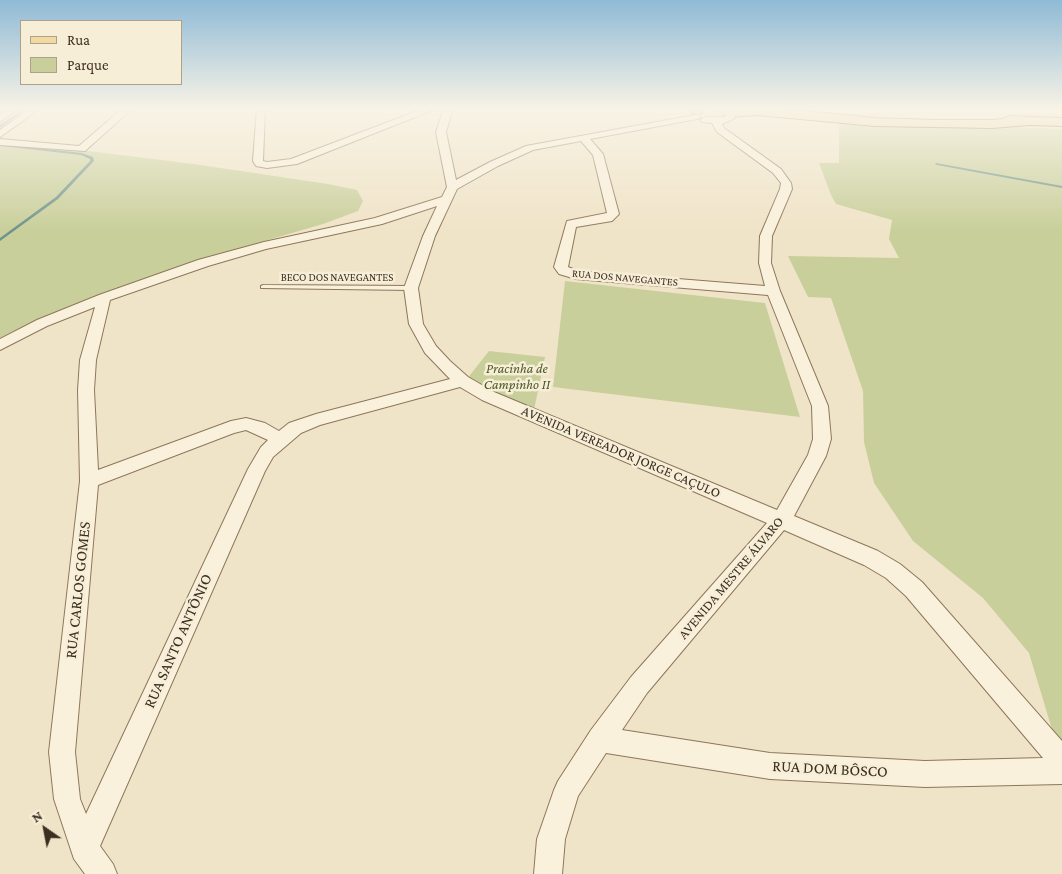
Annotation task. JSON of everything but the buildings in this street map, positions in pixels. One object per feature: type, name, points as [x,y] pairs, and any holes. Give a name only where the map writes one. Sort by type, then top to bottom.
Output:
[{"type":"street","points":[[259,149],[258,161],[260,164],[281,165],[328,149]]},
{"type":"street","points":[[444,149],[452,186],[500,160],[528,149]]},
{"type":"street","name":"RUA DOS NAVEGANTES","points":[[593,149],[598,154],[613,214],[608,218],[571,224],[561,267],[564,271],[576,275],[772,291]]},
{"type":"street","name":"AVENIDA MESTRE ÁLVARO","points":[[548,874],[551,839],[567,790],[600,738],[639,685],[782,520],[817,456],[822,439],[820,406],[772,291],[765,263],[764,249],[766,236],[786,189],[786,183],[777,170],[747,149]]},
{"type":"street","name":"AVENIDA VEREADOR JORGE CAÇULO","points":[[452,186],[429,236],[411,288],[416,324],[430,349],[462,381],[488,396],[782,520]]},
{"type":"street","points":[[0,344],[42,323],[104,298],[212,260],[264,246],[358,226],[447,199]]},
{"type":"street","name":"RUA CARLOS GOMES","points":[[102,874],[84,849],[67,799],[62,752],[89,481],[86,390],[88,360],[104,298]]},
{"type":"street","name":"RUA SANTO ANTÔNIO","points":[[84,849],[257,469],[267,452],[295,428],[316,420],[462,381]]},
{"type":"street","points":[[89,481],[231,427],[246,424],[259,428],[280,439]]},
{"type":"street","points":[[782,520],[871,558],[893,571],[914,589],[1062,761]]},
{"type":"street","name":"RUA DOM BÔSCO","points":[[600,738],[770,766],[925,774],[1062,771]]},
{"type":"lane","name":"BECO DOS NAVEGANTES","points":[[263,287],[411,288]]},
{"type":"green space","points":[[0,149],[81,150],[194,164],[357,190],[363,201],[358,211],[323,224],[182,265],[76,304],[0,340]]},
{"type":"green space","points":[[839,149],[1062,149],[1062,746],[1054,736],[1029,653],[983,598],[913,541],[874,483],[864,442],[863,391],[831,298],[808,297],[788,256],[899,258],[889,239],[892,220],[836,204],[819,163],[839,163]]},
{"type":"green space","points":[[565,281],[765,303],[800,417],[553,387]]},
{"type":"green space","name":"Pracinha de Campinho II","points":[[489,351],[545,357],[534,410],[466,380]]},
{"type":"waterway","points":[[0,240],[57,198],[92,161],[92,158],[82,154],[35,149]]},
{"type":"waterway","points":[[937,164],[1062,187]]}]
